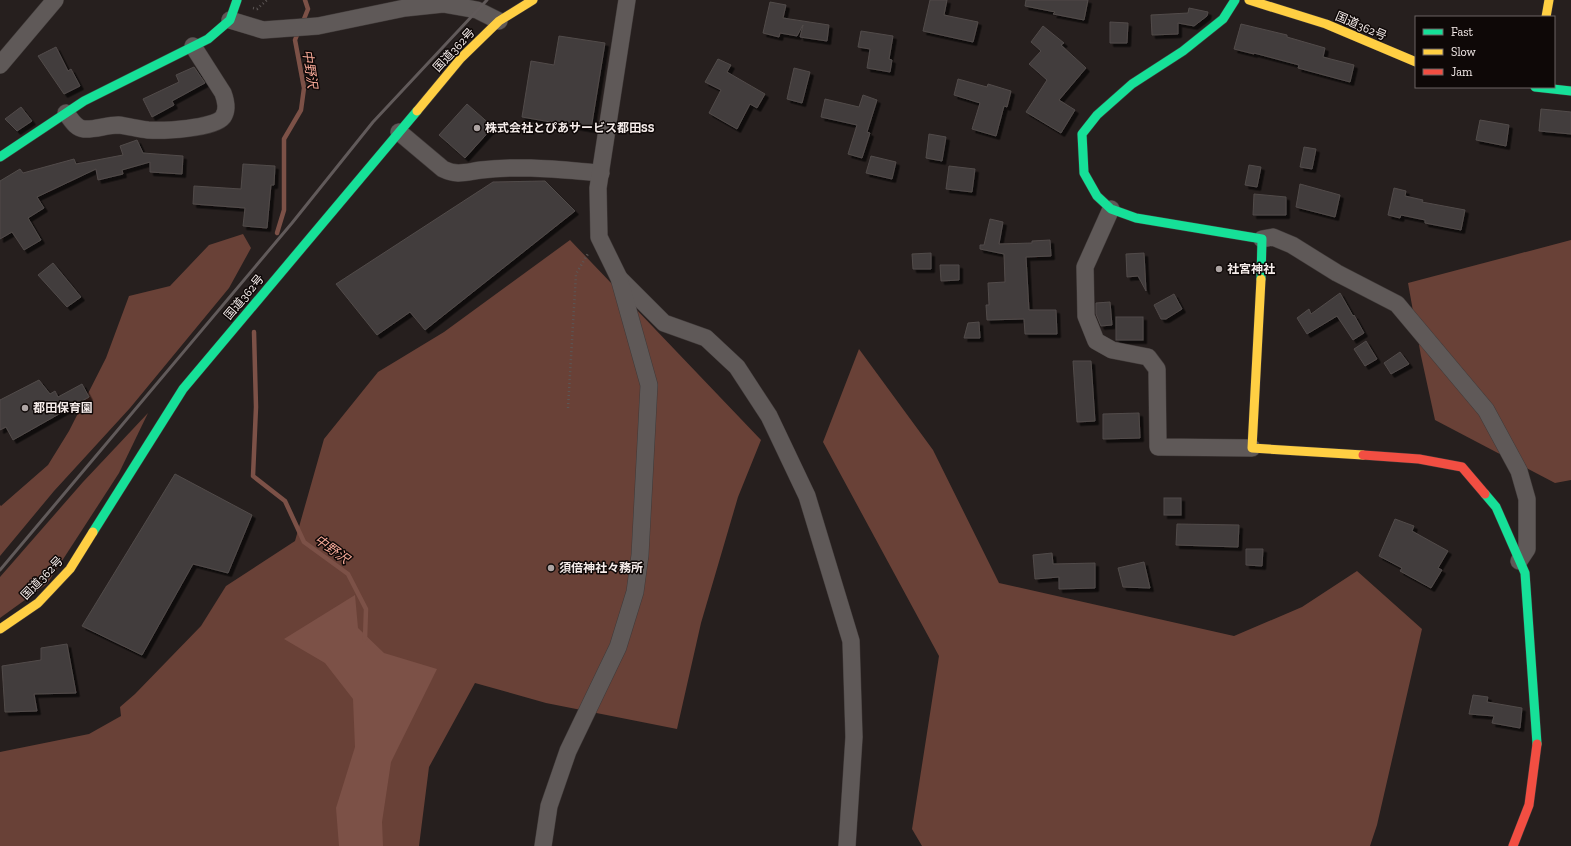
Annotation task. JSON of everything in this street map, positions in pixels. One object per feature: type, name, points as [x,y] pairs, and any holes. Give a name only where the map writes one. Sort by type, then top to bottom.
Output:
[{"type":"main road","points":[[0,157],[84,101],[208,39],[230,20],[237,0]]},
{"type":"main road","name":"国道362号","points":[[0,629],[38,603],[70,569],[183,389],[398,132],[461,58],[499,21],[533,0]]},
{"type":"main road","points":[[1235,0],[1223,20],[1183,51],[1132,84],[1097,115],[1082,134],[1084,173],[1096,196],[1111,209],[1136,218],[1262,239],[1252,448],[1419,459],[1462,467],[1496,507],[1525,574],[1537,748],[1528,805],[1513,846]]},
{"type":"main road","name":"国道362号","points":[[1249,0],[1326,24],[1415,62]]},
{"type":"main road","points":[[1546,16],[1548,0]]},
{"type":"main road","points":[[1544,88],[1571,91]]},
{"type":"street","points":[[0,65],[55,0]]},
{"type":"street","points":[[543,846],[549,806],[568,751],[618,647],[635,592],[640,555],[649,385],[619,278],[599,237],[598,188],[627,0]]},
{"type":"street","points":[[230,20],[263,30],[318,26],[405,8],[443,4],[478,10],[499,21]]},
{"type":"street","points":[[66,113],[75,125],[84,129],[107,125],[120,125],[149,130],[183,129],[217,121],[223,117],[226,109],[226,101],[223,93],[194,46]]},
{"type":"street","points":[[398,132],[451,173],[461,174],[512,167],[601,174]]},
{"type":"street","points":[[1111,209],[1085,267],[1086,316],[1096,341],[1112,350],[1148,357],[1157,369],[1158,447],[1252,448]]},
{"type":"street","points":[[1262,239],[1273,237],[1292,245],[1338,273],[1397,304],[1486,410],[1519,471],[1527,499],[1528,550],[1519,561]]},
{"type":"street","points":[[619,278],[664,323],[706,338],[737,367],[769,416],[807,496],[851,641],[854,737],[848,846]]},
{"type":"path","points":[[568,408],[576,274],[599,237]]},
{"type":"shaded area","points":[[243,234],[251,248],[229,288],[130,408],[54,491],[0,556],[0,505],[1,506],[48,465],[69,431],[106,358],[129,296],[170,286],[209,245]]},
{"type":"shaded area","points":[[570,240],[761,440],[738,497],[701,623],[677,729],[546,703],[475,683],[429,767],[419,846],[0,846],[0,752],[89,734],[121,716],[120,707],[135,694],[201,626],[226,586],[295,541],[324,439],[378,372],[444,332]]},
{"type":"shaded area","points":[[1571,240],[1571,480],[1555,483],[1435,420],[1421,356],[1408,283]]},
{"type":"shaded area","points":[[859,349],[933,450],[999,583],[1234,636],[1302,607],[1357,571],[1422,629],[1377,825],[1370,846],[922,846],[912,829],[939,656],[823,442]]},
{"type":"shaded area","points":[[148,413],[119,473],[47,584],[0,618],[0,577],[83,482]]},
{"type":"shaded area","points":[[355,595],[358,628],[384,653],[437,669],[391,762],[382,822],[383,846],[339,846],[336,808],[355,747],[353,699],[325,663],[284,639]]},
{"type":"building","points":[[930,0],[947,0],[944,15],[978,22],[973,42],[923,31]]},
{"type":"building","points":[[1026,0],[1088,0],[1084,20],[1053,14],[1055,12],[1025,6]]},
{"type":"building","points":[[770,2],[786,5],[783,18],[829,25],[827,41],[800,37],[803,25],[797,36],[780,33],[779,37],[763,33]]},
{"type":"building","points":[[1189,8],[1208,12],[1207,16],[1194,26],[1178,23],[1178,34],[1152,35],[1151,15],[1188,13]]},
{"type":"building","points":[[1110,22],[1128,23],[1127,43],[1110,43]]},
{"type":"building","points":[[1241,24],[1287,35],[1287,37],[1325,48],[1323,57],[1354,65],[1350,82],[1298,68],[1299,65],[1234,49]]},
{"type":"building","points":[[1043,26],[1064,43],[1061,45],[1086,68],[1059,100],[1075,110],[1061,133],[1026,112],[1047,80],[1029,64],[1041,51],[1031,42]]},
{"type":"building","points":[[861,31],[893,36],[889,59],[892,60],[890,72],[867,68],[870,49],[858,47]]},
{"type":"building","points":[[559,36],[605,43],[591,129],[522,117],[531,61],[554,65]]},
{"type":"building","points":[[56,47],[68,71],[71,69],[80,86],[64,94],[38,56]]},
{"type":"building","points":[[718,59],[731,65],[727,72],[765,94],[757,108],[750,104],[737,129],[709,113],[721,90],[705,82]]},
{"type":"building","points":[[194,67],[205,83],[172,101],[174,105],[152,117],[143,99],[179,82],[176,75]]},
{"type":"building","points":[[794,68],[810,72],[802,103],[787,99]]},
{"type":"building","points":[[958,79],[987,87],[988,84],[1011,91],[1007,107],[1004,106],[996,136],[972,129],[980,103],[954,95]]},
{"type":"building","points":[[863,95],[877,100],[867,132],[870,133],[862,158],[848,154],[857,125],[821,117],[825,99],[859,107]]},
{"type":"building","points":[[467,104],[493,127],[465,158],[439,135]]},
{"type":"building","points":[[21,107],[32,121],[17,131],[5,119]]},
{"type":"building","points":[[1541,109],[1571,112],[1571,134],[1539,131]]},
{"type":"building","points":[[1480,120],[1509,125],[1506,146],[1476,140]]},
{"type":"building","points":[[929,134],[946,137],[942,161],[926,158]]},
{"type":"building","points":[[137,140],[143,153],[183,156],[182,174],[150,172],[150,162],[122,170],[123,174],[98,180],[96,169],[37,197],[44,208],[28,218],[41,240],[24,250],[12,232],[0,239],[0,181],[20,169],[23,173],[74,159],[76,164],[123,155],[120,146]]},
{"type":"building","points":[[1304,147],[1316,149],[1312,169],[1300,167]]},
{"type":"building","points":[[871,156],[896,162],[892,179],[866,173]]},
{"type":"building","points":[[243,164],[275,166],[274,185],[271,185],[267,228],[243,226],[245,208],[193,204],[194,186],[241,189]]},
{"type":"building","points":[[1249,165],[1261,167],[1257,187],[1245,185]]},
{"type":"building","points":[[949,166],[975,169],[972,192],[946,189]]},
{"type":"building","points":[[545,181],[575,211],[425,330],[410,312],[377,335],[336,284],[493,182]]},
{"type":"building","points":[[1300,184],[1340,195],[1335,217],[1296,207]]},
{"type":"building","points":[[1394,188],[1406,191],[1405,196],[1423,200],[1422,202],[1465,210],[1461,230],[1425,223],[1425,220],[1401,215],[1400,218],[1388,215]]},
{"type":"building","points":[[1254,194],[1286,197],[1286,215],[1253,215]]},
{"type":"building","points":[[990,219],[1003,222],[999,244],[1032,243],[1032,241],[1050,240],[1051,256],[1026,257],[1029,310],[1056,310],[1057,334],[1025,334],[1024,319],[987,320],[986,305],[989,305],[988,283],[1005,282],[1004,254],[980,249],[980,245],[984,245]]},
{"type":"building","points":[[931,253],[931,269],[913,269],[912,254]]},
{"type":"building","points":[[1144,253],[1146,291],[1138,276],[1127,277],[1126,254]]},
{"type":"building","points":[[53,263],[81,297],[67,307],[38,275]]},
{"type":"building","points":[[940,265],[959,265],[959,280],[941,281]]},
{"type":"building","points":[[1340,293],[1364,333],[1353,340],[1337,316],[1307,334],[1297,318],[1309,309],[1311,314]]},
{"type":"building","points":[[1174,294],[1182,309],[1166,319],[1161,319],[1154,305]]},
{"type":"building","points":[[1110,302],[1112,325],[1101,326],[1096,314],[1096,303]]},
{"type":"building","points":[[1116,317],[1143,317],[1143,340],[1116,340]]},
{"type":"building","points":[[979,322],[980,338],[964,338],[968,323]]},
{"type":"building","points":[[1366,341],[1377,359],[1365,366],[1354,349]]},
{"type":"building","points":[[1400,352],[1409,364],[1391,374],[1384,363]]},
{"type":"building","points":[[1073,361],[1091,361],[1095,421],[1077,422]]},
{"type":"building","points":[[39,380],[50,394],[55,391],[58,397],[82,384],[89,397],[13,440],[6,427],[0,430],[0,400]]},
{"type":"building","points":[[1139,413],[1140,438],[1103,439],[1103,414]]},
{"type":"building","points":[[175,474],[252,515],[228,573],[193,564],[142,655],[82,626]]},
{"type":"building","points":[[1164,498],[1181,498],[1181,515],[1164,515]]},
{"type":"building","points":[[1395,519],[1414,526],[1412,531],[1448,551],[1438,568],[1442,570],[1431,588],[1400,571],[1402,568],[1379,556]]},
{"type":"building","points":[[1177,524],[1239,525],[1238,547],[1176,545]]},
{"type":"building","points":[[1246,549],[1263,549],[1262,566],[1246,565]]},
{"type":"building","points":[[1052,553],[1053,564],[1095,563],[1095,588],[1059,589],[1059,577],[1035,579],[1033,555]]},
{"type":"building","points":[[1144,562],[1150,588],[1123,587],[1118,568]]},
{"type":"building","points":[[67,644],[76,693],[34,694],[37,711],[5,712],[2,666],[41,660],[41,648]]},
{"type":"building","points":[[1473,695],[1488,697],[1487,702],[1522,708],[1520,728],[1492,723],[1494,716],[1469,714]]},
{"type":"waterway","name":"中野沢","points":[[302,24],[308,9],[305,0]]},
{"type":"waterway","name":"中野沢","points":[[277,233],[284,210],[284,139],[301,110],[304,88],[295,40],[299,30]]},
{"type":"waterway","name":"中野沢","points":[[254,332],[256,407],[253,476],[285,501],[304,542],[348,574],[366,609],[365,639]]},
{"type":"railway","points":[[0,570],[292,223],[373,122],[487,0]]},
{"type":"traffic: fast","points":[[0,157],[84,101],[208,39],[230,20],[237,0]]},
{"type":"traffic: fast","points":[[1235,0],[1223,19],[1183,51],[1132,84],[1097,115],[1082,134],[1084,173],[1097,196],[1111,209],[1136,218],[1262,239],[1261,279]]},
{"type":"traffic: fast","points":[[1544,88],[1571,91]]},
{"type":"traffic: fast","points":[[93,532],[183,389],[417,111]]},
{"type":"traffic: fast","points":[[1485,494],[1496,507],[1525,573],[1537,744]]},
{"type":"traffic: slow","points":[[417,111],[461,58],[499,21],[533,0]]},
{"type":"traffic: slow","points":[[1249,0],[1326,24],[1415,62]]},
{"type":"traffic: slow","points":[[1546,16],[1549,0]]},
{"type":"traffic: slow","points":[[1261,279],[1252,448],[1363,455]]},
{"type":"traffic: slow","points":[[0,629],[38,603],[70,569],[93,532]]},
{"type":"traffic: jam","points":[[1363,455],[1419,459],[1462,467],[1485,494]]},
{"type":"traffic: jam","points":[[1513,846],[1529,805],[1537,744]]},
{"type":"place","name":"株式会社とぴあサービス都田SS","points":[[477,128]]},
{"type":"place","name":"社宮神社","points":[[1219,269]]},
{"type":"place","name":"都田保育園","points":[[25,408]]},
{"type":"place","name":"須倍神社々務所","points":[[551,568]]}]
